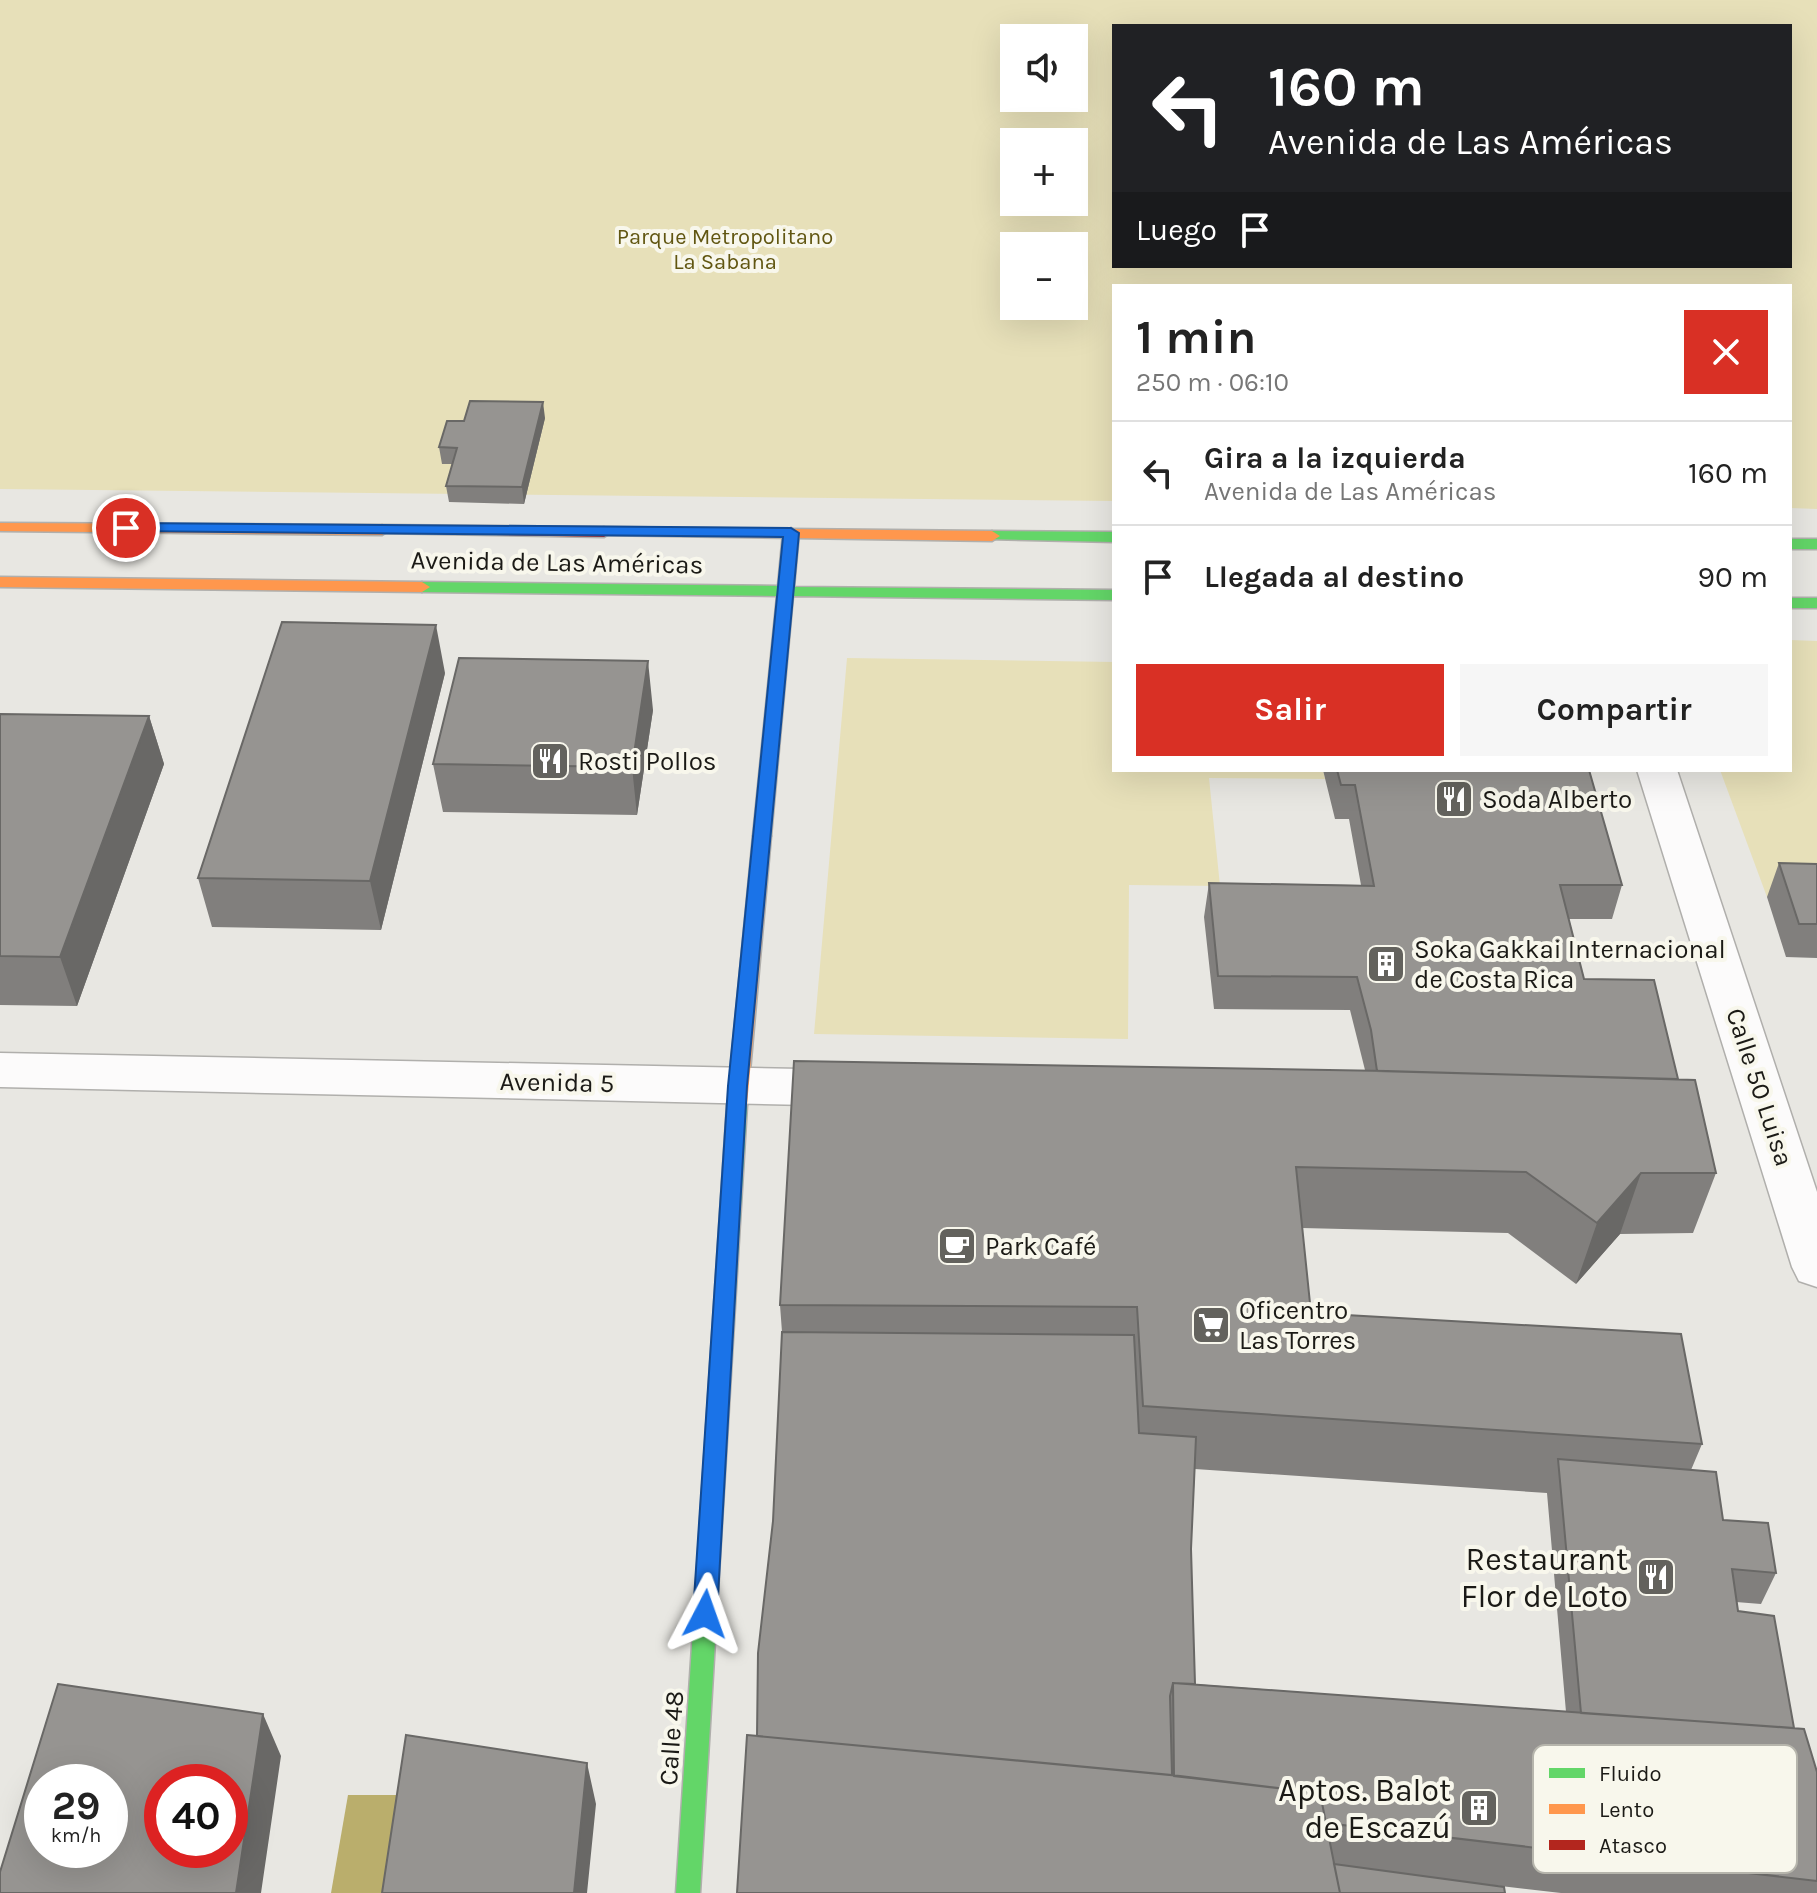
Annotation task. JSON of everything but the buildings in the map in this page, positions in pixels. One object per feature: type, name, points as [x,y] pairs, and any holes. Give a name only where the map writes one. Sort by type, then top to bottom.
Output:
[{"type":"main road","name":"Avenida de Las Américas","points":[[0,527],[1112,537]]},
{"type":"main road","name":"Calle 48","points":[[688,1893],[738,1086],[791,533]]},
{"type":"main road","points":[[1792,544],[1817,544]]},
{"type":"main road","name":"Avenida de Las Américas","points":[[0,582],[1112,595]]},
{"type":"main road","points":[[1792,603],[1817,603]]},
{"type":"street","name":"Calle 50 Luisa","points":[[1658,772],[1817,1267]]},
{"type":"street","name":"Avenida 5","points":[[0,1070],[895,1089]]},
{"type":"green space","name":"Parque Metropolitano La Sabana","points":[[0,0],[1817,0],[1817,509],[1792,508],[1792,284],[1112,284],[1112,501],[0,489]]},
{"type":"green space","points":[[1792,640],[1817,641],[1817,897],[1767,897],[1721,772],[1792,772]]},
{"type":"green space","points":[[847,658],[1112,662],[1112,772],[1323,772],[1325,779],[1209,778],[1220,886],[1129,885],[1128,1039],[814,1034]]},
{"type":"shaded area","points":[[348,1795],[407,1795],[392,1893],[331,1893]]},
{"type":"traffic: fast","points":[[762,836],[791,533]]},
{"type":"traffic: fast","points":[[992,536],[1112,537]]},
{"type":"traffic: fast","points":[[1792,544],[1817,544]]},
{"type":"traffic: fast","points":[[422,587],[1112,595]]},
{"type":"traffic: fast","points":[[1792,603],[1817,603]]},
{"type":"traffic: fast","points":[[688,1893],[737,1105]]},
{"type":"traffic: slow","points":[[0,527],[382,530]]},
{"type":"traffic: slow","points":[[604,532],[992,536]]},
{"type":"traffic: slow","points":[[0,582],[422,587]]},
{"type":"traffic: slow","points":[[737,1105],[762,836]]},
{"type":"traffic: jam","points":[[382,530],[604,532]]},
{"type":"place","name":"Rosti Pollos","points":[[550,761]]},
{"type":"place","name":"Soda Alberto","points":[[1454,799]]},
{"type":"place","name":"Soka Gakkai Internacional de Costa Rica","points":[[1386,964]]},
{"type":"place","name":"Park Café","points":[[957,1246]]},
{"type":"place","name":"Oficentro Las Torres","points":[[1211,1325]]},
{"type":"place","name":"Restaurant Flor de Loto","points":[[1656,1577]]},
{"type":"place","name":"Aptos. Balot de Escazú","points":[[1479,1808]]},
{"type":"route","points":[[126,528],[791,533],[738,1086],[705,1614]]}]
